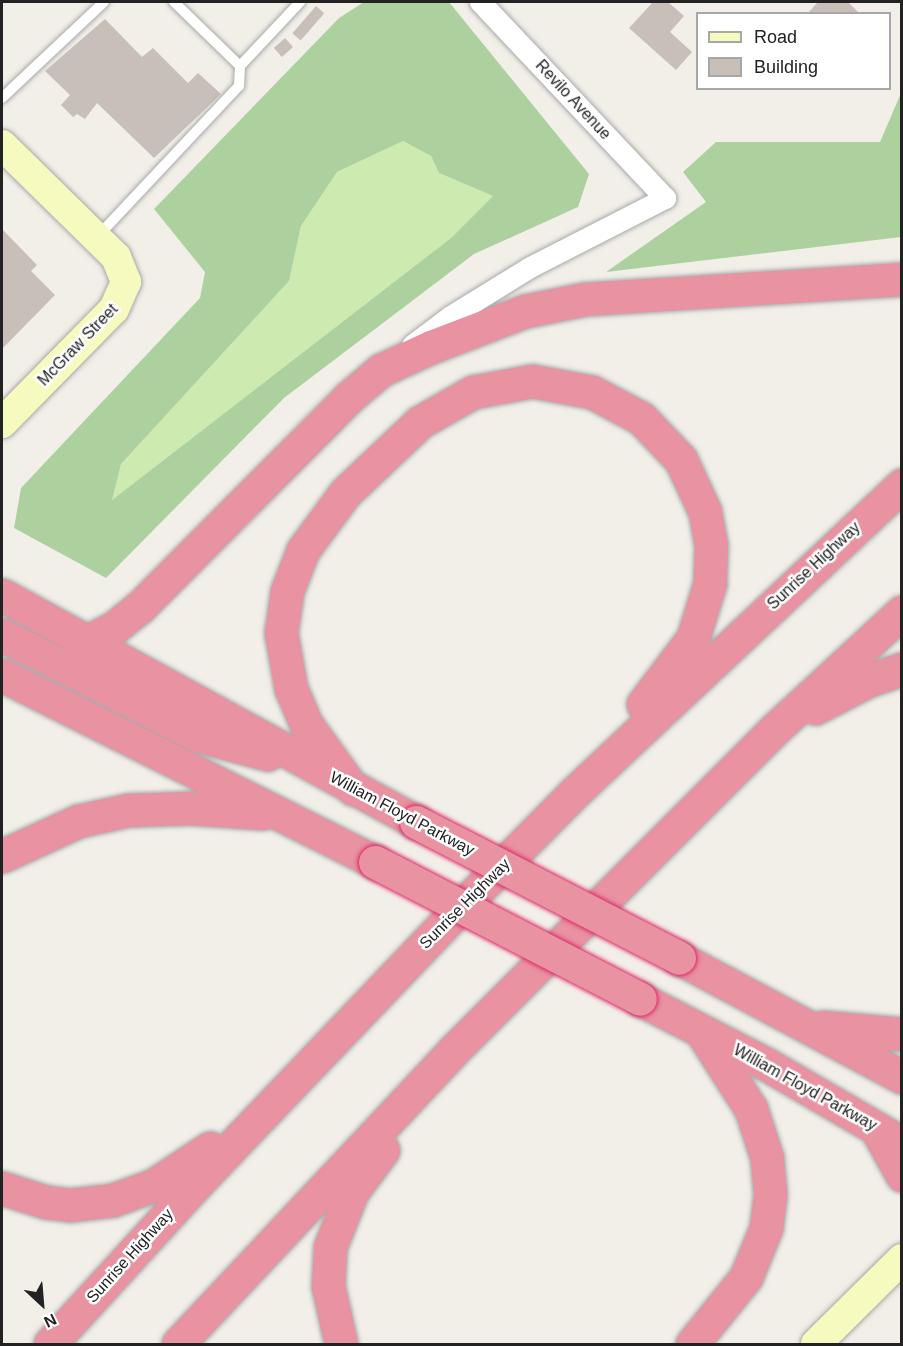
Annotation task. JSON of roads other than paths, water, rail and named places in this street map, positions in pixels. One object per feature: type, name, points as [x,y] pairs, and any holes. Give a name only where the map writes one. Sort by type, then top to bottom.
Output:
[{"type":"highway","points":[[90,640],[115,627],[140,607],[316,429],[381,370],[464,333],[556,304],[625,295],[902,279]]},
{"type":"highway","points":[[353,789],[306,724],[286,672],[282,622],[293,571],[329,511],[420,422],[473,392],[532,381],[571,387],[608,398],[657,431],[681,460],[695,486],[711,546],[707,603],[693,638],[574,793]]},
{"type":"highway","name":"Sunrise Highway","points":[[50,1344],[285,1090],[574,793],[902,485]]},
{"type":"highway","name":"William Floyd Parkway","points":[[2,595],[90,640],[307,765],[679,958],[902,1077]]},
{"type":"highway","points":[[178,1344],[453,1051],[774,730],[902,612]]},
{"type":"highway","points":[[2,635],[197,735],[307,765]]},
{"type":"highway","points":[[774,730],[867,681],[902,669]]},
{"type":"highway","name":"William Floyd Parkway","points":[[2,675],[375,862],[640,999],[888,1135]]},
{"type":"highway","points":[[2,856],[61,827],[128,810],[190,808],[281,815]]},
{"type":"highway","points":[[804,1025],[902,1034]]},
{"type":"highway","points":[[692,1344],[746,1277],[766,1228],[770,1194],[767,1158],[751,1109],[703,1034]]},
{"type":"highway","points":[[341,1344],[328,1286],[335,1229],[360,1178],[453,1051]]},
{"type":"highway","points":[[2,1188],[46,1202],[70,1205],[135,1194],[193,1161],[285,1090]]},
{"type":"highway","points":[[888,1135],[902,1175]]},
{"type":"main road","points":[[2,145],[106,247]]},
{"type":"main road","name":"McGraw Street","points":[[2,423],[120,301],[126,282],[106,247]]},
{"type":"main road","points":[[816,1344],[902,1259]]},
{"type":"street","name":"Revilo Avenue","points":[[381,370],[441,322],[501,284],[665,198],[480,2]]},
{"type":"lane","points":[[2,98],[105,2]]},
{"type":"lane","points":[[174,2],[240,66]]},
{"type":"lane","points":[[106,247],[239,86],[240,66],[300,2]]}]
